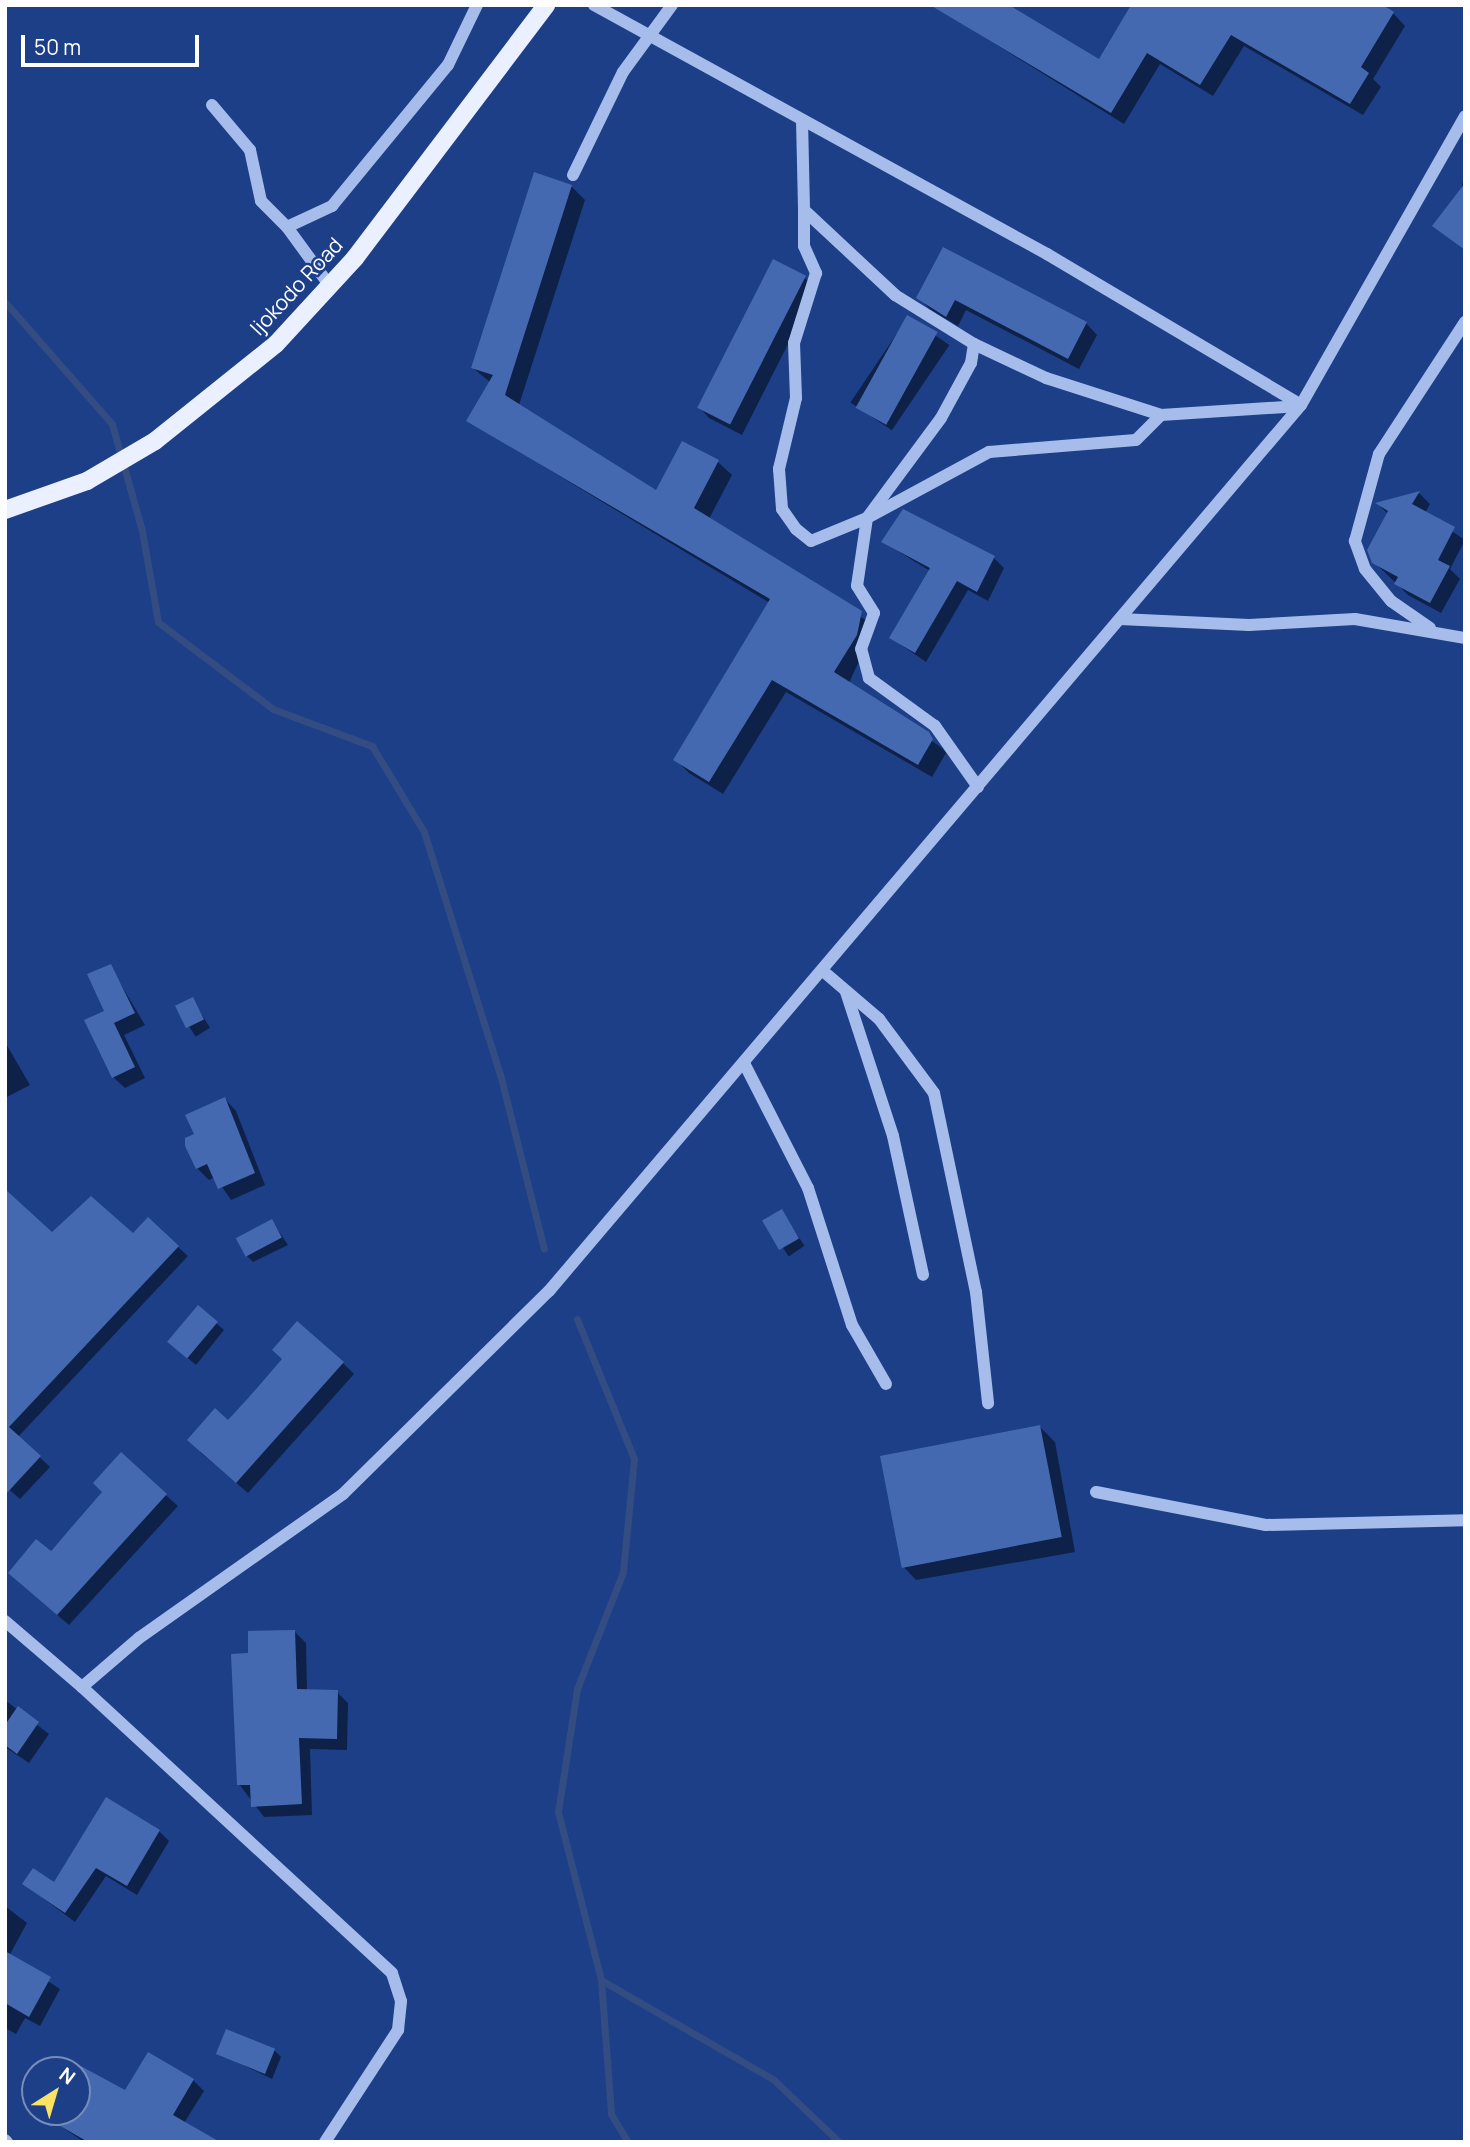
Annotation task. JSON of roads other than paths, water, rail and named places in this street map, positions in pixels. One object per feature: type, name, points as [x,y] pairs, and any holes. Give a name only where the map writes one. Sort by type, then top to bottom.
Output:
[{"type":"main road","name":"Ijokodo Road","points":[[5,510],[87,481],[155,441],[267,352],[330,286],[546,5]]},
{"type":"street","points":[[287,227],[332,206],[448,65],[477,5]]},
{"type":"street","points":[[594,5],[1047,254],[1301,405]]},
{"type":"street","points":[[573,175],[624,72],[672,5]]},
{"type":"street","points":[[212,105],[250,149],[261,201],[287,227],[330,286]]},
{"type":"street","points":[[82,1687],[139,1638],[343,1494],[549,1292],[1301,405],[1465,116]]},
{"type":"street","points":[[802,120],[804,246],[816,273],[794,343],[796,398],[779,470],[782,509],[811,541],[866,518],[989,453],[1136,440],[1161,415]]},
{"type":"street","points":[[804,210],[895,295],[974,344],[1046,379],[1161,415],[1301,405]]},
{"type":"street","points":[[1430,628],[1391,601],[1365,569],[1355,541],[1379,454],[1465,322]]},
{"type":"street","points":[[974,344],[971,363],[941,418],[866,518],[858,586],[874,613],[861,649],[869,678],[935,726],[978,787]]},
{"type":"street","points":[[1120,620],[1249,625],[1355,619],[1430,628],[1465,638]]},
{"type":"street","points":[[822,971],[879,1019],[933,1093],[976,1292],[988,1404]]},
{"type":"street","points":[[846,992],[893,1136],[923,1275]]},
{"type":"street","points":[[744,1063],[808,1188],[852,1325],[886,1384]]},
{"type":"street","points":[[1096,1492],[1266,1525],[1465,1520]]},
{"type":"street","points":[[5,1622],[82,1687],[392,1973],[401,2001],[398,2030],[326,2142]]},
{"type":"waterway","points":[[5,302],[112,424],[142,531],[158,622],[273,709],[372,746],[424,832],[500,1074],[544,1249]]},
{"type":"waterway","points":[[577,1319],[634,1459],[623,1572],[577,1689],[558,1812],[601,1980],[611,2114],[628,2142]]},
{"type":"waterway","points":[[601,1980],[774,2080],[839,2142]]}]
